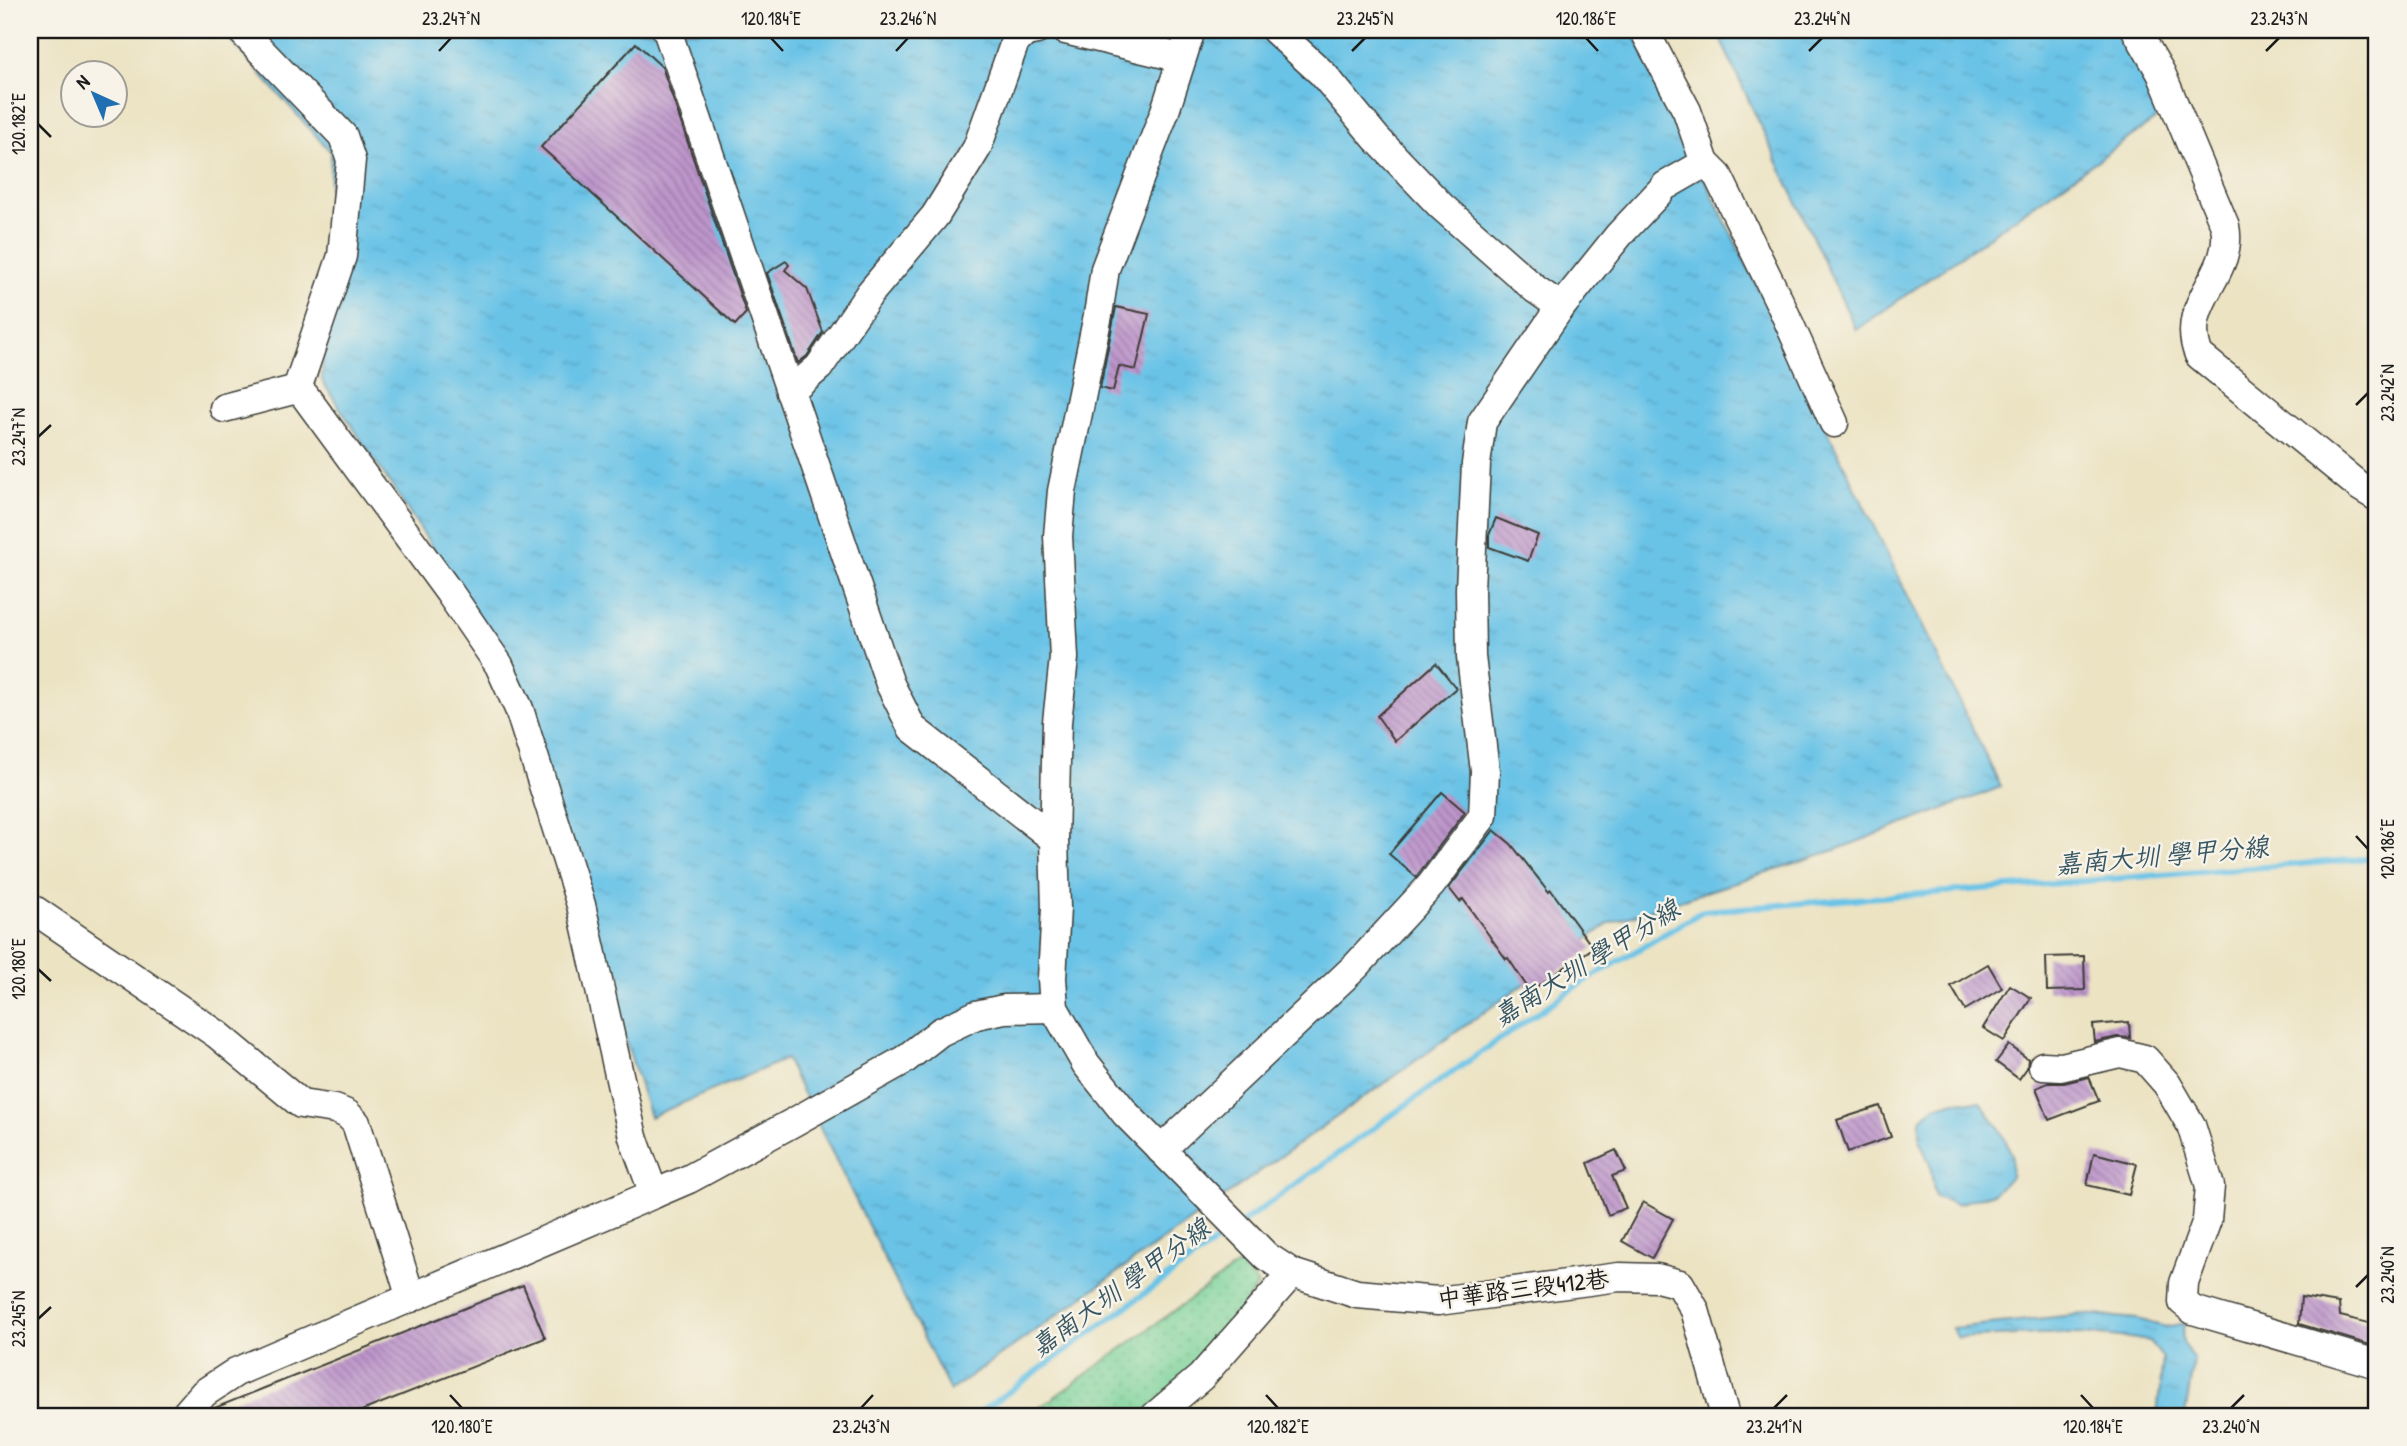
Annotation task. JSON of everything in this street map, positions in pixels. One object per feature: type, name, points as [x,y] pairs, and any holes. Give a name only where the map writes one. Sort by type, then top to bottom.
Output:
[{"type":"lane","points":[[241,30],[343,136],[351,160],[341,256],[297,389]]},
{"type":"lane","points":[[667,30],[890,684],[912,728],[1054,839]]},
{"type":"lane","points":[[790,392],[819,367],[870,293],[935,216],[977,148],[1015,42],[1026,32],[1037,30]]},
{"type":"lane","points":[[1065,30],[1181,58]]},
{"type":"lane","points":[[184,1416],[204,1393],[236,1373],[689,1179],[904,1060],[940,1032],[976,1015],[1004,1009],[1054,1008],[1052,978],[1056,908],[1054,839],[1057,722],[1064,658],[1058,536],[1062,491],[1105,269],[1165,111],[1191,30]]},
{"type":"lane","points":[[1275,30],[1323,74],[1376,138],[1441,206],[1535,289],[1561,307]]},
{"type":"lane","points":[[1644,30],[1687,111],[1705,163],[1718,176],[1781,304],[1834,423]]},
{"type":"lane","points":[[2136,30],[2161,73],[2225,226],[2227,246],[2224,257],[2195,314],[2194,342],[2199,355],[2359,486],[2377,497]]},
{"type":"lane","points":[[1161,1150],[1356,967],[1431,885],[1483,816],[1485,771],[1471,657],[1470,589],[1476,464],[1482,422],[1561,307],[1619,235],[1665,186],[1705,163]]},
{"type":"lane","points":[[223,408],[297,389]]},
{"type":"lane","points":[[297,389],[305,396],[449,592],[499,665],[519,709],[581,905],[633,1137],[654,1194]]},
{"type":"lane","points":[[30,907],[218,1035],[301,1104],[335,1109],[347,1114],[356,1123],[411,1298]]},
{"type":"lane","name":"中華路三段412巷","points":[[1054,1008],[1086,1064],[1125,1114],[1266,1256],[1292,1273],[1357,1294],[1438,1301],[1619,1277],[1657,1278],[1680,1284],[1695,1310],[1726,1416]]},
{"type":"lane","points":[[2043,1066],[2061,1067],[2120,1053],[2145,1059],[2167,1084],[2191,1125],[2210,1185],[2207,1220],[2184,1283],[2183,1302],[2193,1310],[2377,1364]]},
{"type":"lane","points":[[1155,1416],[1201,1377],[1292,1273]]},
{"type":"green space","points":[[1242,1262],[1258,1285],[1177,1400],[1156,1416],[1028,1416]]},
{"type":"water","points":[[221,30],[1632,30],[2001,787],[1838,849],[1610,923],[950,1391],[786,1059],[650,1117],[500,649],[322,381],[331,152]]},
{"type":"water","points":[[1716,30],[2137,30],[2166,112],[1856,330]]},
{"type":"water","points":[[1955,1101],[1980,1102],[2000,1129],[2012,1155],[2011,1177],[1994,1193],[1957,1204],[1935,1197],[1930,1164],[1920,1142],[1920,1120],[1934,1107]]},
{"type":"water","points":[[2083,1314],[2138,1319],[2166,1327],[2185,1323],[2182,1334],[2184,1342],[2194,1359],[2185,1416],[2157,1416],[2163,1358],[2149,1341],[2078,1334],[1958,1338],[1952,1328]]},
{"type":"building","points":[[636,43],[662,67],[746,313],[735,325],[541,147]]},
{"type":"building","points":[[786,261],[789,265],[785,270],[807,289],[823,332],[807,356],[798,363],[767,273]]},
{"type":"building","points":[[1116,307],[1149,314],[1136,370],[1119,366],[1113,391],[1100,388]]},
{"type":"building","points":[[1496,518],[1538,535],[1528,561],[1489,547],[1489,535]]},
{"type":"building","points":[[1436,663],[1456,688],[1395,741],[1377,716]]},
{"type":"building","points":[[1442,792],[1465,812],[1416,877],[1389,854]]},
{"type":"building","points":[[1494,830],[1511,844],[1549,892],[1551,890],[1593,948],[1530,991],[1463,899],[1460,902],[1449,888]]},
{"type":"building","points":[[2084,956],[2085,990],[2047,991],[2046,957]]},
{"type":"building","points":[[1988,964],[2002,988],[1965,1010],[1951,986]]},
{"type":"building","points":[[2010,985],[2031,998],[2004,1041],[1983,1028]]},
{"type":"building","points":[[2129,1022],[2130,1038],[2117,1037],[2095,1042],[2093,1025]]},
{"type":"building","points":[[2009,1045],[2028,1059],[2027,1068],[2019,1079],[1996,1062]]},
{"type":"building","points":[[2089,1077],[2099,1101],[2049,1120],[2036,1088],[2048,1083],[2064,1083]]},
{"type":"building","points":[[1880,1106],[1891,1137],[1848,1152],[1837,1120]]},
{"type":"building","points":[[1616,1150],[1626,1171],[1612,1176],[1626,1208],[1608,1215],[1588,1163]]},
{"type":"building","points":[[2094,1153],[2137,1164],[2129,1195],[2087,1185]]},
{"type":"building","points":[[1643,1202],[1673,1219],[1652,1258],[1622,1241]]},
{"type":"building","points":[[523,1285],[545,1338],[349,1416],[206,1416],[212,1409]]},
{"type":"building","points":[[2301,1297],[2339,1303],[2340,1316],[2377,1325],[2377,1347],[2299,1324]]},
{"type":"waterway","name":"嘉南大圳 學甲分線","points":[[1243,1222],[1572,989],[1703,911],[2377,858]]},
{"type":"waterway","name":"嘉南大圳 學甲分線","points":[[975,1416],[1231,1231]]}]
